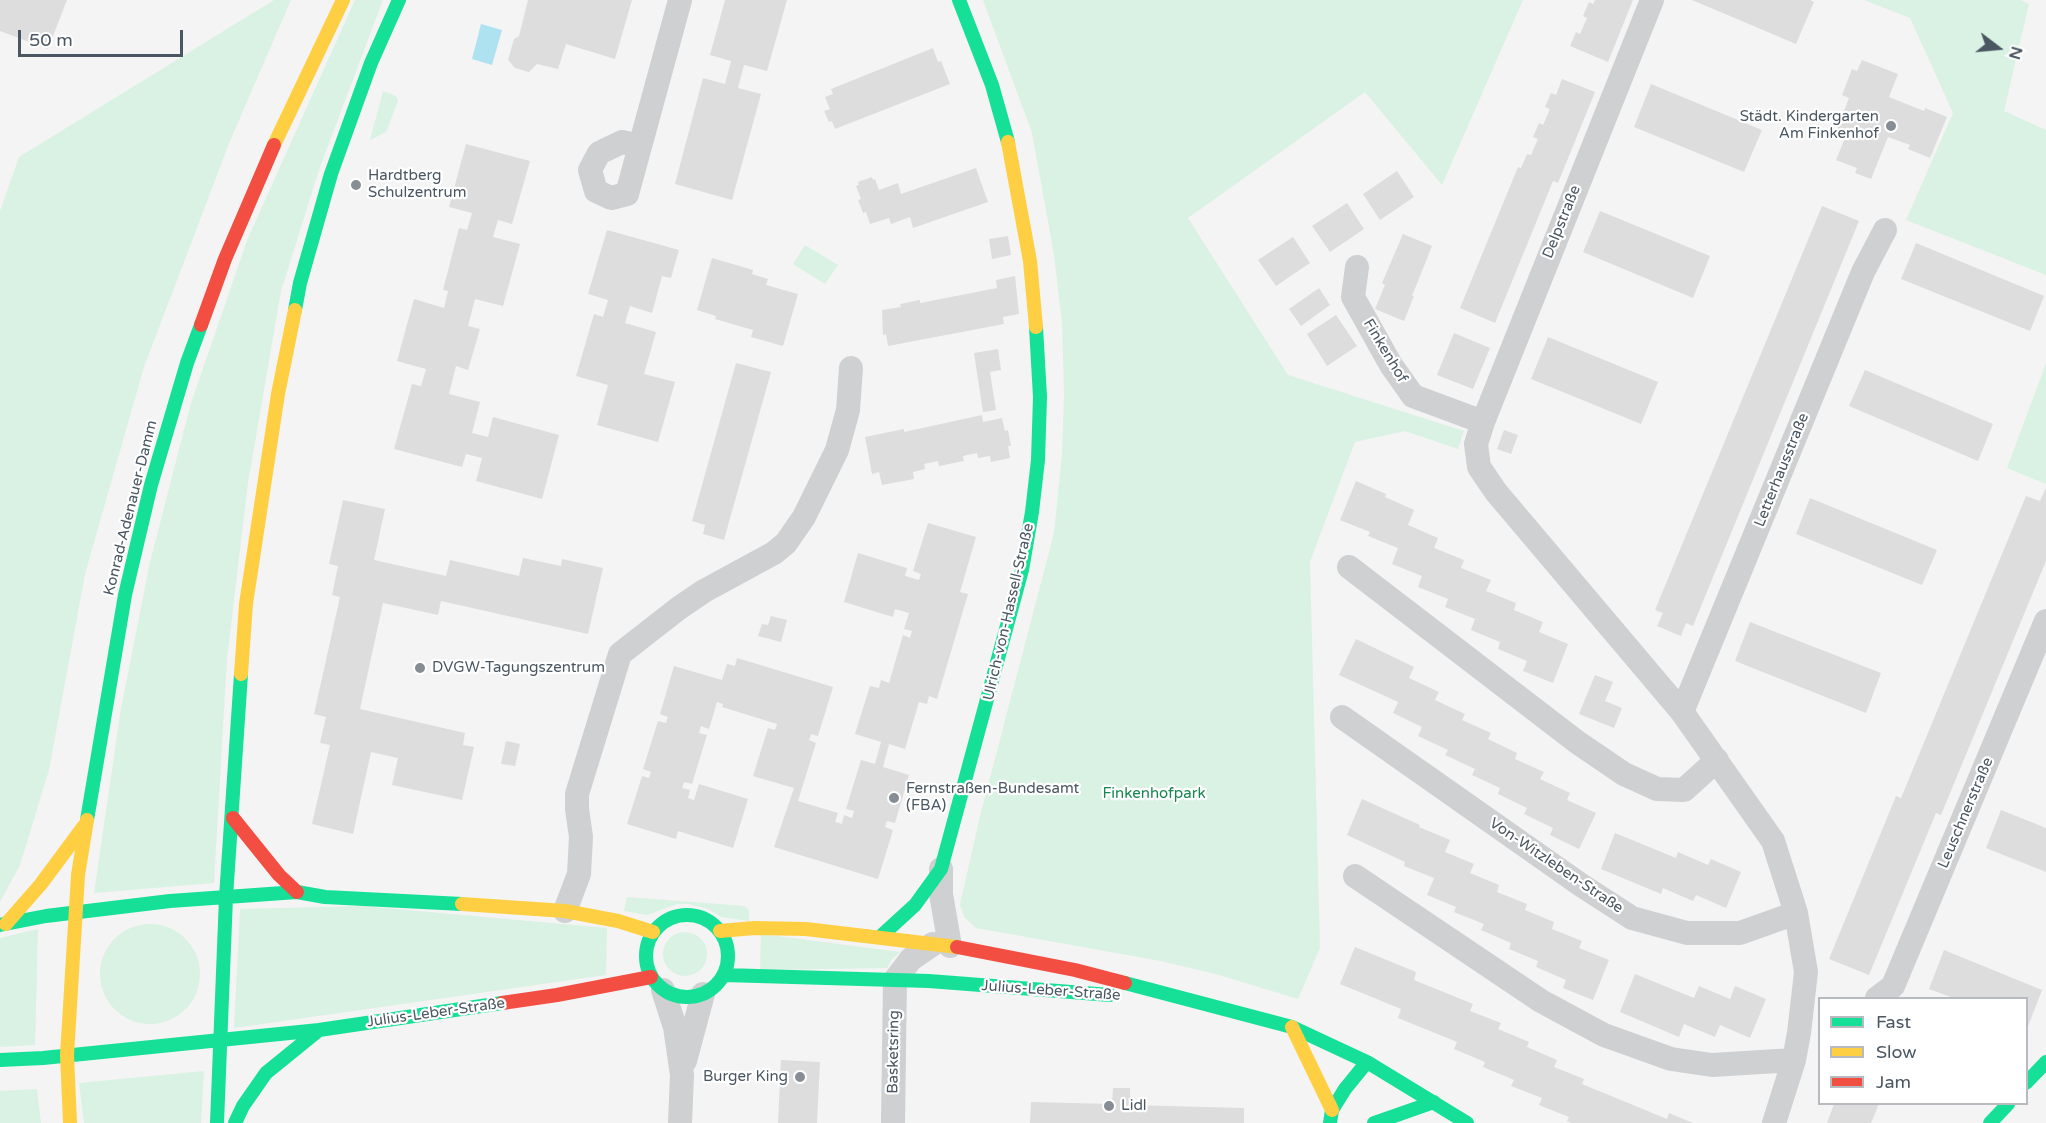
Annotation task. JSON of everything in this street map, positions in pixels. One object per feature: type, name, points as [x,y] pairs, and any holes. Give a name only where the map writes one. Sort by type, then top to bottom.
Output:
[{"type":"street","name":"Konrad-Adenauer-Damm","points":[[70,1123],[67,1055],[74,912],[85,825],[124,595],[151,485],[187,363],[225,259],[262,170],[343,0]]},
{"type":"street","points":[[217,1123],[226,897],[246,604],[278,394],[300,283],[334,164],[371,63],[399,0]]},
{"type":"street","points":[[640,146],[680,0]]},
{"type":"street","name":"Ulrich-von-Hassell-Straße","points":[[942,945],[941,868],[1022,570],[1038,460],[1040,397],[1037,332],[1022,204],[1009,145],[992,85],[959,0]]},
{"type":"street","name":"Delpstraße","points":[[1480,433],[1652,0]]},
{"type":"street","name":"Letterhausstraße","points":[[1682,712],[1859,283],[1885,230]]},
{"type":"street","name":"Finkenhof","points":[[1357,267],[1353,297],[1391,364],[1413,396],[1480,433]]},
{"type":"street","points":[[565,910],[579,874],[581,837],[577,794],[620,654],[704,591],[774,553],[786,543],[804,517],[837,450],[848,410],[851,368]]},
{"type":"street","points":[[1480,433],[1479,467],[1496,492],[1682,712],[1773,841],[1796,913],[1806,972],[1809,1029],[1794,1060],[1774,1123]]},
{"type":"street","points":[[1349,567],[1577,742],[1624,774],[1657,789],[1684,790],[1717,760]]},
{"type":"street","name":"Leuschnerstraße","points":[[1879,997],[1893,986],[2046,621]]},
{"type":"street","name":"Von-Witzleben-Straße","points":[[1342,717],[1581,885],[1632,918],[1687,933],[1740,933],[1796,913]]},
{"type":"street","points":[[233,818],[279,875],[297,891]]},
{"type":"street","points":[[3,925],[41,884],[85,825]]},
{"type":"street","name":"Ulrich-von-Hassell-Straße","points":[[880,937],[915,905],[941,868]]},
{"type":"street","points":[[1355,876],[1541,1001],[1604,1035],[1671,1059],[1712,1065],[1794,1060]]},
{"type":"street","points":[[3,925],[74,912],[170,901],[260,896],[297,891],[325,897],[565,910],[618,921],[653,932]]},
{"type":"street","points":[[680,1123],[682,1075],[675,1027],[657,983],[646,966],[646,954],[653,932],[662,923],[674,917],[687,915],[711,922],[720,932],[728,953],[728,964],[724,975],[715,987],[703,994],[682,1075]]},
{"type":"street","name":"Julius-Leber-Straße","points":[[720,932],[754,928],[806,929],[942,945],[1076,970],[1207,1003],[1292,1027],[1367,1062],[1467,1123]]},
{"type":"street","points":[[895,981],[911,959],[942,945]]},
{"type":"street","name":"Julius-Leber-Straße","points":[[724,975],[929,981],[1207,1003]]},
{"type":"street","name":"Basketsring","points":[[893,1123],[895,981]]},
{"type":"street","name":"Julius-Leber-Straße","points":[[219,1039],[319,1030],[557,995],[657,983],[682,997],[689,998],[703,994]]},
{"type":"street","points":[[1292,1027],[1331,1117]]},
{"type":"street","points":[[235,1123],[243,1106],[266,1073],[319,1030]]},
{"type":"street","points":[[0,1060],[219,1039]]},
{"type":"street","points":[[1331,1117],[1346,1089],[1367,1062]]},
{"type":"street","points":[[1367,1062],[1368,1081]]},
{"type":"street","points":[[2028,1081],[2046,1062]]},
{"type":"street","points":[[1368,1119],[1434,1102]]},
{"type":"street","points":[[1990,1123],[2007,1105]]},
{"type":"green space","points":[[274,0],[291,0],[230,141],[144,367],[85,574],[49,770],[20,865],[0,902],[0,211],[19,157]]},
{"type":"green space","points":[[355,0],[383,0],[320,167],[281,291],[248,483],[227,659],[214,883],[94,893],[121,708],[150,562],[191,403],[248,238]]},
{"type":"green space","name":"Finkenhofpark","points":[[983,0],[1523,0],[1442,185],[1365,92],[1188,218],[1288,375],[1464,431],[1458,449],[1405,431],[1355,442],[1310,562],[1320,948],[1298,999],[1219,975],[1161,961],[976,928],[964,917],[960,904],[981,812],[1054,533],[1062,454],[1064,394],[1062,323],[1054,255],[1032,133]]},
{"type":"green space","points":[[1864,0],[2020,0],[2029,4],[2004,111],[2046,130],[2046,275],[1906,220],[1953,113],[1910,18]]},
{"type":"green space","points":[[383,91],[396,96],[398,101],[386,132],[370,140]]},
{"type":"green space","points":[[805,245],[838,265],[825,284],[793,264]]},
{"type":"green space","points":[[2046,363],[2046,484],[2007,468]]},
{"type":"green space","points":[[627,897],[745,906],[749,910],[749,921],[721,917],[708,909],[689,904],[677,904],[647,915],[624,911]]},
{"type":"green space","points":[[363,906],[607,928],[606,975],[234,1028],[240,909]]},
{"type":"green space","points":[[150,924],[178,932],[192,946],[200,974],[192,1002],[178,1016],[150,1024],[122,1016],[108,1002],[100,974],[108,946],[122,932]]},
{"type":"green space","points":[[38,929],[35,1045],[0,1047],[0,938]]},
{"type":"green space","points":[[685,932],[701,938],[707,954],[701,970],[685,976],[669,970],[663,954],[669,938]]},
{"type":"green space","points":[[761,934],[901,952],[893,958],[887,968],[760,970]]},
{"type":"green space","points":[[204,1071],[201,1123],[84,1123],[79,1083]]},
{"type":"green space","points":[[37,1089],[41,1123],[0,1123],[0,1091]]},
{"type":"water","points":[[481,24],[502,30],[492,65],[472,59]]},
{"type":"building","points":[[0,0],[67,0],[48,49],[0,31]]},
{"type":"building","points":[[528,0],[632,0],[615,59],[566,44],[558,69],[537,64],[529,72],[515,68],[508,60],[514,39],[519,36]]},
{"type":"building","points":[[725,0],[787,0],[767,71],[744,65],[738,88],[761,94],[732,200],[675,184],[703,78],[725,84],[731,61],[710,55]]},
{"type":"building","points":[[1595,0],[1633,0],[1608,62],[1570,46],[1576,32],[1580,34],[1587,18],[1583,16],[1589,2],[1593,4]]},
{"type":"building","points":[[1692,0],[1810,0],[1814,2],[1796,44]]},
{"type":"building","points":[[933,48],[950,84],[835,129],[832,121],[829,122],[824,111],[830,109],[825,97],[833,94],[831,89]]},
{"type":"building","name":"Städt. Kindergarten Am Finkenhof","points":[[1862,60],[1898,74],[1889,97],[1924,111],[1925,108],[1947,117],[1930,158],[1908,149],[1910,145],[1888,137],[1871,179],[1855,173],[1857,168],[1836,160],[1845,138],[1835,134],[1849,98],[1842,95],[1852,69],[1857,71]]},
{"type":"building","points":[[1562,79],[1595,92],[1558,183],[1553,181],[1495,323],[1460,308],[1518,167],[1521,168],[1527,154],[1531,155],[1538,139],[1533,137],[1539,123],[1543,125],[1550,109],[1545,107],[1551,93],[1556,95]]},
{"type":"building","points":[[1651,84],[1762,130],[1744,172],[1634,127]]},
{"type":"building","points":[[466,144],[530,161],[512,224],[498,220],[493,237],[520,244],[503,306],[475,299],[468,326],[480,329],[468,370],[456,366],[449,394],[480,402],[472,433],[488,437],[493,417],[559,435],[542,499],[476,481],[482,458],[466,454],[462,467],[394,449],[412,384],[421,386],[426,369],[397,361],[414,299],[444,308],[448,291],[443,290],[459,228],[467,230],[472,213],[449,207]]},
{"type":"building","points":[[976,168],[988,202],[913,228],[910,217],[891,224],[889,218],[870,224],[858,200],[861,199],[856,186],[859,185],[858,182],[872,177],[879,190],[898,183],[901,194]]},
{"type":"building","points":[[1397,171],[1414,197],[1380,220],[1363,194]]},
{"type":"building","points":[[1347,203],[1364,229],[1330,252],[1312,226]]},
{"type":"building","points":[[1822,206],[1859,221],[1693,626],[1686,623],[1681,636],[1657,626],[1663,613],[1655,610]]},
{"type":"building","points":[[1600,211],[1710,256],[1693,298],[1583,252]]},
{"type":"building","points":[[607,230],[679,250],[671,278],[662,276],[652,313],[630,306],[625,323],[656,332],[644,374],[675,382],[658,442],[597,425],[608,385],[576,376],[594,314],[603,317],[608,300],[588,294]]},
{"type":"building","points":[[1403,234],[1432,246],[1404,321],[1375,309],[1385,285],[1382,283]]},
{"type":"building","points":[[1008,236],[1011,255],[992,259],[989,239]]},
{"type":"building","points":[[1293,237],[1310,263],[1276,286],[1258,260]]},
{"type":"building","points":[[1916,243],[2044,296],[2030,331],[1901,279]]},
{"type":"building","points":[[712,258],[753,270],[752,274],[768,279],[766,285],[798,294],[783,346],[751,337],[753,330],[715,319],[716,316],[697,310]]},
{"type":"building","points":[[1015,276],[1019,314],[1003,317],[1004,324],[888,346],[886,334],[883,335],[882,310],[901,307],[900,304],[920,300],[920,303],[997,288],[996,280]]},
{"type":"building","points":[[1319,288],[1330,305],[1301,326],[1289,309]]},
{"type":"building","points":[[1336,315],[1357,346],[1327,366],[1307,334]]},
{"type":"building","points":[[1454,333],[1490,348],[1473,389],[1437,375]]},
{"type":"building","points":[[1548,337],[1658,382],[1641,424],[1531,379]]},
{"type":"building","points":[[998,349],[1001,370],[990,372],[996,410],[983,412],[974,353]]},
{"type":"building","points":[[736,363],[771,372],[724,540],[703,534],[705,525],[692,521]]},
{"type":"building","points":[[1865,370],[1993,424],[1978,461],[1849,406]]},
{"type":"building","points":[[982,415],[983,422],[1002,418],[1005,431],[1008,430],[1011,446],[1008,446],[1010,458],[991,462],[990,456],[978,458],[977,453],[963,456],[964,461],[939,466],[938,461],[924,464],[925,469],[913,472],[914,479],[882,485],[879,472],[872,474],[865,437],[904,429],[904,432]]},
{"type":"building","points":[[1504,430],[1518,435],[1511,454],[1497,449]]},
{"type":"building","points":[[1356,481],[1414,510],[1408,525],[1438,538],[1434,548],[1464,560],[1461,568],[1491,580],[1486,591],[1516,603],[1514,610],[1543,622],[1539,632],[1568,644],[1553,683],[1523,671],[1527,661],[1498,649],[1500,642],[1471,630],[1475,619],[1445,607],[1448,599],[1418,587],[1422,576],[1392,564],[1398,548],[1368,536],[1370,532],[1340,520]]},
{"type":"building","points":[[2046,488],[2046,561],[1941,815],[1936,813],[1869,975],[1829,959],[1896,796],[1901,798],[2026,496],[2040,501]]},
{"type":"building","points":[[1810,498],[1937,550],[1922,585],[1796,534]]},
{"type":"building","points":[[343,500],[385,509],[374,560],[446,576],[450,560],[519,576],[523,558],[561,566],[562,559],[603,568],[588,634],[441,601],[438,615],[383,603],[360,709],[465,733],[463,745],[474,747],[462,800],[392,785],[398,758],[371,752],[353,834],[312,824],[330,745],[320,743],[326,717],[314,714],[340,597],[332,595],[338,566],[329,564]]},
{"type":"building","points":[[928,523],[976,537],[960,592],[968,594],[937,699],[929,696],[927,704],[919,702],[905,749],[889,744],[883,767],[909,775],[895,823],[887,821],[885,827],[893,830],[878,879],[774,847],[794,788],[753,776],[768,728],[775,730],[777,724],[722,707],[723,704],[717,702],[709,729],[701,726],[699,733],[707,735],[692,784],[684,782],[682,788],[690,790],[688,798],[694,800],[699,784],[748,799],[733,848],[678,831],[676,839],[627,824],[642,776],[649,778],[651,772],[643,769],[658,721],[666,723],[668,717],[660,714],[674,666],[722,680],[727,664],[735,666],[737,658],[833,687],[818,736],[811,734],[809,740],[816,743],[798,801],[838,813],[835,822],[842,824],[844,815],[852,818],[854,811],[846,809],[861,760],[875,764],[881,742],[855,734],[870,686],[879,688],[881,680],[889,683],[903,635],[910,638],[912,631],[904,629],[909,613],[895,609],[893,617],[844,602],[858,553],[907,568],[905,576],[919,580],[921,574],[913,571]]},
{"type":"building","points":[[771,616],[787,620],[781,642],[758,636],[762,624],[768,625]]},
{"type":"building","points":[[1750,622],[1881,673],[1866,713],[1735,661]]},
{"type":"building","points":[[1356,639],[1414,667],[1409,678],[1439,692],[1435,700],[1465,714],[1462,720],[1491,733],[1488,739],[1517,753],[1515,759],[1544,772],[1540,779],[1570,793],[1567,800],[1596,813],[1579,849],[1550,835],[1553,828],[1524,814],[1527,808],[1498,794],[1500,788],[1472,775],[1475,769],[1445,755],[1448,750],[1418,736],[1422,727],[1393,713],[1398,702],[1339,675]]},
{"type":"building","points":[[1595,675],[1613,682],[1605,701],[1622,708],[1614,728],[1579,714]]},
{"type":"building","points":[[506,741],[520,744],[515,766],[501,764]]},
{"type":"building","points":[[1362,799],[1450,840],[1445,852],[1474,864],[1470,873],[1499,885],[1497,892],[1527,904],[1525,910],[1554,922],[1552,929],[1582,941],[1579,948],[1609,960],[1593,1000],[1563,988],[1566,980],[1536,967],[1538,961],[1509,949],[1511,943],[1481,930],[1484,924],[1454,912],[1456,907],[1427,895],[1434,878],[1404,866],[1405,862],[1347,835]]},
{"type":"building","points":[[2001,810],[2046,828],[2046,872],[1986,848]]},
{"type":"building","points":[[1615,833],[1676,858],[1678,852],[1708,865],[1711,859],[1741,872],[1726,908],[1696,895],[1693,901],[1663,888],[1661,894],[1601,869]]},
{"type":"building","points":[[1355,947],[1416,972],[1414,980],[1473,1004],[1470,1011],[1501,1023],[1498,1029],[1529,1042],[1527,1047],[1557,1060],[1554,1067],[1584,1079],[1582,1084],[1667,1119],[1669,1113],[1693,1123],[1571,1123],[1567,1121],[1569,1117],[1539,1105],[1542,1098],[1511,1086],[1514,1080],[1483,1067],[1485,1062],[1454,1049],[1457,1042],[1398,1018],[1401,1009],[1340,984]]},
{"type":"building","points":[[1944,950],[2042,990],[2028,1026],[2028,997],[1950,997],[1929,989]]},
{"type":"building","points":[[1635,974],[1694,998],[1699,986],[1730,999],[1735,986],[1766,999],[1750,1038],[1720,1025],[1715,1037],[1684,1024],[1679,1037],[1620,1012]]},
{"type":"building","name":"Burger King","points":[[781,1060],[820,1062],[817,1123],[778,1123]]},
{"type":"building","name":"Lidl","points":[[1113,1088],[1130,1088],[1130,1105],[1244,1108],[1244,1123],[1030,1123],[1031,1102],[1112,1104]]},
{"type":"building","points":[[1834,1105],[1879,1105],[1871,1123],[1827,1123]]},
{"type":"traffic: fast","points":[[295,310],[300,283],[331,174],[371,63],[399,0]]},
{"type":"traffic: fast","points":[[959,0],[992,85],[1008,142]]},
{"type":"traffic: fast","points":[[87,820],[125,595],[151,485],[187,363],[201,325]]},
{"type":"traffic: fast","points":[[880,937],[915,905],[941,869],[1022,570],[1038,460],[1040,397],[1036,327]]},
{"type":"traffic: fast","points":[[217,1123],[226,897],[241,674]]},
{"type":"traffic: fast","points":[[0,925],[46,916],[170,901],[297,892],[325,897],[462,904]]},
{"type":"traffic: fast","points":[[687,915],[703,918],[716,927],[725,940],[728,956],[725,972],[716,985],[703,994],[687,997],[671,994],[658,985],[649,972],[646,956],[649,940],[658,927],[671,918],[687,915]]},
{"type":"traffic: fast","points":[[724,975],[929,981],[1110,995]]},
{"type":"traffic: fast","points":[[1125,983],[1292,1027],[1367,1062],[1467,1123]]},
{"type":"traffic: fast","points":[[0,1060],[43,1058],[319,1030],[502,1003]]},
{"type":"traffic: fast","points":[[235,1123],[243,1106],[266,1073],[319,1030]]},
{"type":"traffic: fast","points":[[1330,1123],[1332,1110],[1345,1089],[1367,1062]]},
{"type":"traffic: fast","points":[[2028,1081],[2046,1062]]},
{"type":"traffic: fast","points":[[1374,1123],[1434,1102]]},
{"type":"traffic: fast","points":[[1990,1123],[2007,1105]]},
{"type":"traffic: slow","points":[[274,145],[343,0]]},
{"type":"traffic: slow","points":[[1008,142],[1030,261],[1036,327]]},
{"type":"traffic: slow","points":[[241,674],[246,604],[278,394],[295,310]]},
{"type":"traffic: slow","points":[[70,1123],[67,1055],[78,875],[87,820]]},
{"type":"traffic: slow","points":[[6,924],[41,884],[84,826]]},
{"type":"traffic: slow","points":[[462,904],[565,911],[618,921],[653,932]]},
{"type":"traffic: slow","points":[[720,931],[754,928],[806,929],[957,947]]},
{"type":"traffic: slow","points":[[1292,1027],[1332,1110]]},
{"type":"traffic: jam","points":[[201,325],[225,259],[274,145]]},
{"type":"traffic: jam","points":[[233,818],[279,875],[297,892]]},
{"type":"traffic: jam","points":[[957,947],[1075,970],[1125,983]]},
{"type":"traffic: jam","points":[[502,1003],[651,977]]},
{"type":"place","name":"Städt. Kindergarten Am Finkenhof","points":[[1891,126]]},
{"type":"place","name":"Hardtberg Schulzentrum","points":[[356,185]]},
{"type":"place","name":"DVGW-Tagungszentrum","points":[[420,668]]},
{"type":"place","name":"Fernstraßen-Bundesamt (FBA)","points":[[894,798]]},
{"type":"place","name":"Burger King","points":[[800,1077]]},
{"type":"place","name":"Lidl","points":[[1109,1106]]}]
